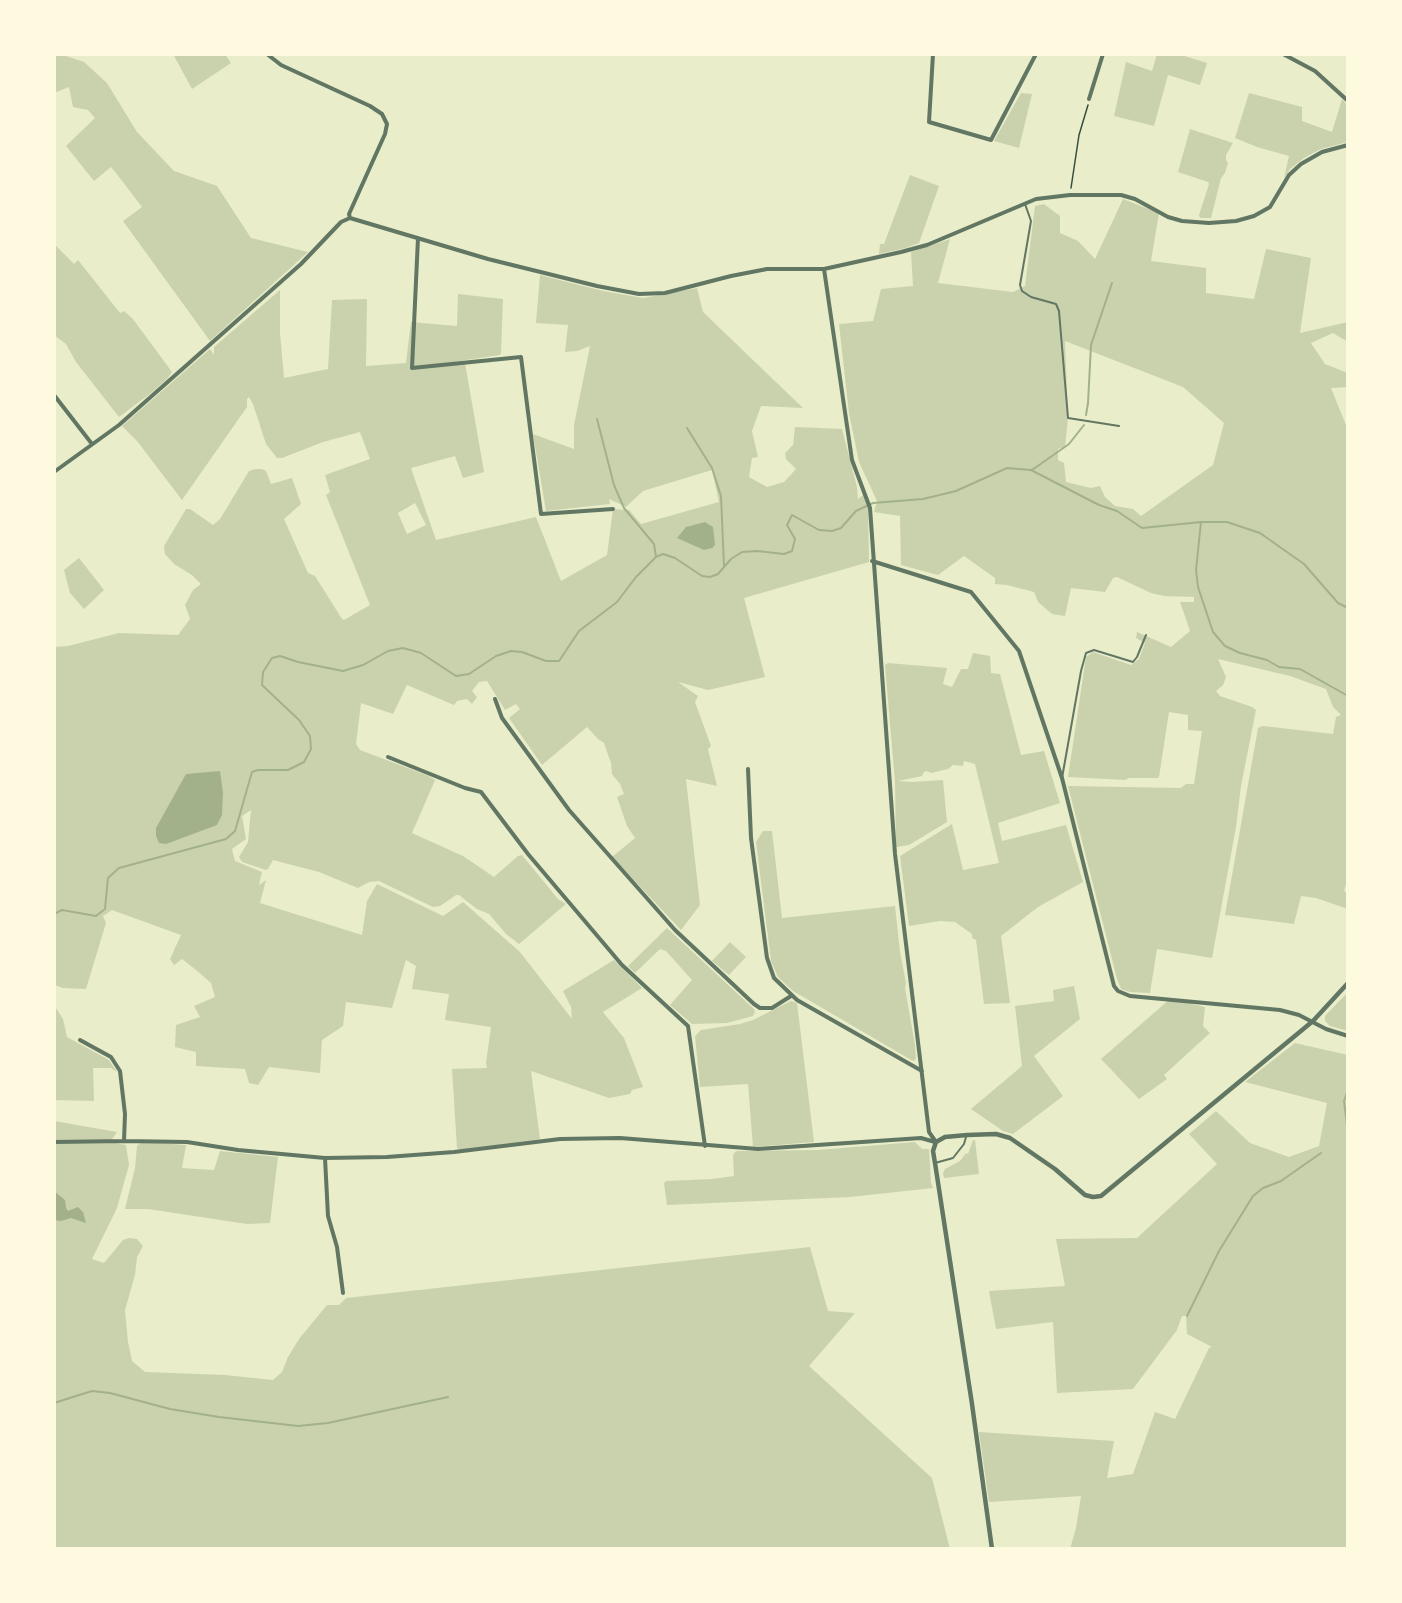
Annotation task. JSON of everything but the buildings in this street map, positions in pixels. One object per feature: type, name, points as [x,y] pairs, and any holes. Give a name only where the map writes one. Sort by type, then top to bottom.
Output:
[{"type":"street","points":[[267,54],[280,65],[370,106],[382,114],[387,124],[385,134],[349,214],[350,218]]},
{"type":"street","points":[[933,54],[929,122],[991,140],[1036,54]]},
{"type":"street","points":[[1089,99],[1103,54]]},
{"type":"street","points":[[1283,54],[1315,71],[1348,101]]},
{"type":"street","points":[[54,472],[136,410],[301,264],[341,222],[350,218],[488,259],[639,294],[665,293],[767,269],[824,269],[927,245],[1036,199],[1070,195],[1121,195],[1135,199],[1168,217],[1209,223],[1236,221],[1254,216],[1269,207],[1289,175],[1300,164],[1322,152],[1348,145]]},
{"type":"street","points":[[418,238],[412,368],[521,357],[541,514],[613,509]]},
{"type":"street","points":[[824,269],[852,460],[870,508],[895,855],[929,1132],[936,1142]]},
{"type":"street","points":[[54,395],[92,444]]},
{"type":"street","points":[[873,561],[971,592],[1019,651],[1062,778],[1114,986],[1118,991],[1130,996],[1280,1010],[1299,1015],[1326,1029],[1348,1036]]},
{"type":"street","points":[[495,699],[502,718],[569,810],[675,930],[760,1008],[772,1008],[791,996]]},
{"type":"street","points":[[388,757],[465,788],[481,792],[528,854],[622,965],[688,1026],[705,1146]]},
{"type":"street","points":[[748,769],[751,837],[767,958],[774,978],[791,996],[923,1072]]},
{"type":"street","points":[[992,1549],[933,1151],[936,1142],[945,1137],[967,1135],[996,1134],[1010,1138],[1046,1163],[1085,1196],[1097,1197],[1119,1183],[1312,1022],[1348,983]]},
{"type":"street","points":[[80,1040],[111,1057],[122,1075],[125,1114],[124,1141]]},
{"type":"street","points":[[54,1142],[188,1142],[238,1150],[325,1158],[387,1157],[454,1152],[560,1139],[620,1138],[758,1149],[787,1149],[921,1138],[936,1142]]},
{"type":"street","points":[[325,1158],[328,1216],[337,1247],[343,1293]]},
{"type":"lane","points":[[1025,204],[1031,221],[1020,285],[1022,291],[1030,297],[1056,304],[1059,311],[1068,418],[1119,426]]},
{"type":"lane","points":[[1062,778],[1086,653],[1094,650],[1133,662],[1146,635]]},
{"type":"lane","points":[[935,1163],[953,1158],[964,1144],[967,1135]]},
{"type":"path","points":[[1070,195],[1079,135],[1089,99]]},
{"type":"shaded area","points":[[54,54],[84,62],[107,83],[137,132],[174,171],[217,186],[251,238],[308,252],[210,341],[123,221],[142,207],[111,167],[94,181],[66,146],[95,118],[88,110],[73,107],[69,87],[54,93]]},
{"type":"shaded area","points":[[173,54],[225,54],[231,63],[192,89]]},
{"type":"shaded area","points":[[1157,54],[1178,54],[1207,63],[1200,85],[1168,75],[1154,126],[1114,116],[1126,62],[1152,71]]},
{"type":"shaded area","points":[[1021,93],[1032,94],[1019,148],[994,141]]},
{"type":"shaded area","points":[[1249,93],[1302,107],[1302,121],[1332,132],[1342,99],[1348,106],[1348,142],[1321,149],[1304,158],[1290,169],[1284,178],[1289,156],[1235,138]]},
{"type":"shaded area","points":[[1190,129],[1233,143],[1226,155],[1228,163],[1221,178],[1211,218],[1200,218],[1199,215],[1208,182],[1178,172]]},
{"type":"shaded area","points":[[910,175],[939,186],[919,243],[879,254],[880,244],[884,244]]},
{"type":"shaded area","points":[[1123,199],[1159,213],[1151,261],[1206,268],[1206,293],[1254,299],[1266,249],[1311,258],[1300,333],[1348,322],[1348,342],[1333,333],[1311,343],[1325,364],[1345,372],[1348,371],[1348,387],[1331,388],[1348,430],[1348,878],[1344,891],[1348,893],[1348,909],[1316,898],[1301,896],[1294,924],[1225,915],[1258,728],[1263,726],[1333,734],[1336,717],[1341,715],[1333,707],[1326,689],[1290,676],[1218,659],[1226,677],[1223,685],[1216,691],[1220,696],[1256,710],[1212,958],[1157,949],[1150,993],[1121,989],[1117,979],[1068,786],[1181,788],[1186,784],[1194,784],[1202,731],[1188,730],[1188,715],[1169,712],[1157,778],[1125,780],[1068,777],[1086,657],[1093,652],[1131,665],[1139,659],[1145,643],[1136,638],[1137,632],[1171,647],[1190,631],[1180,602],[1194,602],[1194,597],[1151,593],[1117,577],[1113,578],[1105,592],[1071,588],[1065,616],[1052,614],[1038,602],[1034,592],[995,584],[995,578],[964,556],[938,575],[901,565],[900,516],[874,512],[877,501],[859,462],[849,413],[839,324],[873,321],[881,289],[913,286],[911,252],[950,239],[938,283],[1013,292],[1025,286],[1035,206],[1044,204],[1060,216],[1060,233],[1078,241],[1095,259]],"holes":[[[1065,341],[1183,387],[1224,423],[1213,465],[1141,516],[1133,509],[1115,506],[1105,497],[1100,486],[1091,488],[1066,482],[1064,463],[1058,460],[1058,449],[1065,447],[1068,418]]]},
{"type":"shaded area","points":[[54,244],[74,264],[78,260],[120,313],[124,311],[133,319],[172,372],[151,393],[119,417],[76,362],[66,344],[54,335]]},
{"type":"shaded area","points":[[540,275],[603,291],[643,298],[697,288],[703,312],[803,408],[761,406],[752,431],[758,457],[752,458],[749,477],[767,487],[784,482],[796,469],[786,459],[785,453],[793,445],[795,427],[842,429],[858,499],[863,495],[868,505],[869,562],[744,598],[765,677],[708,690],[678,682],[698,696],[695,702],[711,746],[708,749],[717,786],[686,779],[700,905],[681,930],[612,857],[635,838],[627,826],[617,797],[624,794],[612,774],[604,743],[587,727],[542,765],[509,718],[520,709],[516,704],[505,710],[487,681],[479,682],[472,691],[477,697],[472,704],[467,699],[457,701],[454,705],[407,685],[393,714],[361,703],[356,744],[360,750],[435,780],[412,833],[463,856],[494,877],[522,855],[558,899],[566,904],[519,944],[506,934],[489,914],[477,909],[459,895],[440,906],[433,907],[379,881],[369,882],[358,888],[319,872],[273,860],[266,870],[242,862],[239,857],[248,842],[251,810],[242,816],[246,839],[232,849],[235,861],[262,872],[259,885],[266,880],[260,903],[362,935],[367,901],[377,884],[443,916],[463,902],[520,952],[572,1019],[571,1007],[563,991],[614,960],[642,988],[603,1012],[624,1038],[643,1087],[632,1090],[630,1094],[609,1098],[531,1071],[540,1139],[461,1150],[457,1148],[452,1069],[487,1068],[491,1027],[445,1020],[449,994],[412,989],[416,966],[406,960],[392,1008],[346,1002],[343,1026],[322,1040],[320,1073],[269,1067],[258,1085],[249,1083],[245,1069],[196,1066],[196,1052],[175,1047],[176,1025],[200,1017],[194,1006],[215,997],[211,983],[196,970],[182,959],[174,965],[170,959],[181,935],[112,910],[103,916],[106,923],[86,989],[63,988],[55,985],[54,987],[54,647],[68,646],[119,633],[178,635],[190,619],[185,605],[193,590],[201,584],[192,575],[174,564],[165,554],[164,546],[186,509],[190,509],[213,525],[220,519],[249,471],[256,469],[266,471],[271,484],[292,478],[301,504],[284,519],[308,573],[315,576],[342,619],[370,605],[326,495],[330,492],[325,475],[370,459],[360,432],[277,458],[266,444],[249,397],[247,407],[182,500],[137,441],[122,426],[210,349],[214,355],[214,347],[280,290],[280,333],[284,378],[328,369],[332,300],[367,299],[366,366],[406,363],[411,322],[457,326],[458,294],[503,299],[500,355],[433,365],[465,363],[484,472],[463,478],[455,456],[411,468],[436,540],[536,517],[561,581],[607,555],[613,509],[629,510],[641,524],[719,502],[712,470],[643,491],[626,507],[609,499],[610,504],[546,511],[533,434],[574,449],[574,425],[590,346],[577,351],[565,352],[568,325],[536,323]],"holes":[[[415,503],[426,525],[407,534],[398,513]]]},
{"type":"shaded area","points":[[705,522],[713,527],[715,545],[712,548],[704,550],[677,538],[686,527]]},
{"type":"shaded area","points":[[79,558],[104,590],[84,609],[70,593],[64,570]]},
{"type":"shaded area","points":[[973,653],[990,656],[991,673],[1000,674],[1021,755],[1044,751],[1060,803],[998,823],[1002,841],[1066,825],[1083,882],[1038,907],[1001,936],[1010,1003],[984,1004],[976,940],[972,938],[972,934],[955,922],[940,921],[909,926],[900,856],[952,824],[963,870],[999,863],[975,764],[964,761],[963,766],[953,765],[948,769],[931,773],[927,771],[922,776],[898,781],[943,780],[947,822],[909,845],[896,847],[895,782],[885,665],[888,663],[947,668],[943,684],[952,687],[961,669],[968,669]]},
{"type":"shaded area","points":[[220,771],[223,793],[222,815],[217,825],[166,844],[159,843],[156,828],[186,774]]},
{"type":"shaded area","points":[[763,831],[772,831],[782,918],[895,906],[915,1045],[916,1059],[913,1061],[793,991],[778,977],[771,961],[756,842]]},
{"type":"shaded area","points":[[667,928],[754,1009],[753,1016],[727,1023],[692,1024],[670,1005],[692,980],[666,951],[660,949],[635,973],[628,966]]},
{"type":"shaded area","points":[[730,942],[746,957],[729,975],[712,961]]},
{"type":"shaded area","points":[[1074,986],[1080,1019],[1034,1056],[1063,1096],[1013,1134],[1003,1131],[971,1109],[1022,1066],[1015,1006],[1054,1001],[1053,990]]},
{"type":"shaded area","points":[[1348,992],[1348,1031],[1330,1026],[1325,1021],[1325,1016]]},
{"type":"shaded area","points":[[1170,999],[1205,1007],[1203,1026],[1210,1033],[1164,1075],[1167,1079],[1139,1099],[1101,1059]]},
{"type":"shaded area","points":[[791,1001],[797,1003],[814,1142],[753,1147],[748,1084],[700,1087],[695,1036],[701,1030],[753,1020]]},
{"type":"shaded area","points":[[54,1005],[63,1019],[67,1037],[109,1060],[117,1072],[111,1068],[93,1068],[94,1101],[54,1100]]},
{"type":"shaded area","points":[[1295,1043],[1348,1055],[1348,1549],[1070,1549],[1081,1496],[989,1502],[979,1432],[1114,1441],[1107,1478],[1133,1474],[1155,1412],[1175,1419],[1209,1348],[1212,1347],[1187,1334],[1186,1316],[1182,1316],[1177,1330],[1133,1389],[1057,1393],[1053,1322],[996,1329],[989,1291],[1065,1286],[1056,1239],[1137,1238],[1217,1164],[1189,1134],[1216,1111],[1250,1143],[1289,1157],[1319,1146],[1327,1103],[1245,1082]]},
{"type":"shaded area","points":[[54,1121],[117,1132],[110,1142],[126,1145],[129,1165],[117,1208],[92,1259],[104,1263],[123,1240],[129,1238],[137,1239],[143,1246],[137,1257],[135,1275],[125,1310],[132,1361],[145,1372],[225,1375],[273,1380],[282,1372],[299,1339],[327,1305],[339,1305],[346,1298],[810,1247],[828,1311],[855,1313],[809,1366],[932,1478],[950,1549],[54,1549]]},
{"type":"shaded area","points":[[975,1140],[979,1174],[944,1178],[945,1169],[960,1161],[966,1153],[968,1154]]},
{"type":"shaded area","points":[[142,1142],[186,1145],[182,1168],[214,1170],[220,1151],[278,1157],[270,1223],[247,1224],[148,1209],[125,1209],[135,1168],[137,1146]]},
{"type":"shaded area","points":[[915,1142],[922,1149],[929,1149],[933,1188],[850,1197],[667,1205],[664,1183],[666,1181],[734,1176],[733,1156],[737,1151],[818,1150]]},
{"type":"shaded area","points":[[54,1191],[65,1200],[68,1211],[78,1207],[83,1212],[86,1223],[71,1218],[61,1221],[54,1220]]},
{"type":"waterway","points":[[1086,415],[1091,345],[1112,283]]},
{"type":"waterway","points":[[597,419],[614,485],[624,508],[654,544],[656,557]]},
{"type":"waterway","points":[[1032,470],[1069,444],[1084,425]]},
{"type":"waterway","points":[[687,428],[712,468],[721,496],[724,566]]},
{"type":"waterway","points":[[54,914],[62,910],[96,916],[105,909],[108,878],[119,868],[226,839],[235,831],[252,772],[288,770],[304,762],[311,749],[310,736],[299,720],[262,685],[263,672],[272,658],[280,656],[343,671],[363,665],[388,651],[403,648],[421,653],[456,676],[469,674],[496,656],[511,651],[522,652],[546,661],[559,661],[579,631],[617,602],[636,577],[656,557],[663,554],[675,558],[702,576],[710,577],[718,574],[731,559],[742,552],[784,554],[792,551],[795,539],[787,525],[792,515],[819,530],[832,531],[841,528],[856,511],[873,503],[923,499],[956,491],[1007,468],[1031,470],[1099,505],[1117,511],[1142,528],[1201,522],[1196,570],[1198,587],[1213,632],[1225,646],[1240,653],[1267,660],[1279,667],[1300,669],[1348,696]]},
{"type":"waterway","points":[[1201,522],[1227,522],[1260,533],[1304,564],[1338,603],[1348,608]]},
{"type":"waterway","points":[[1347,1125],[1344,1101],[1348,1090]]},
{"type":"waterway","points":[[1187,1316],[1219,1251],[1253,1196],[1263,1188],[1281,1181],[1321,1153]]},
{"type":"waterway","points":[[54,1403],[92,1391],[110,1393],[170,1409],[298,1426],[328,1423],[448,1397]]}]
